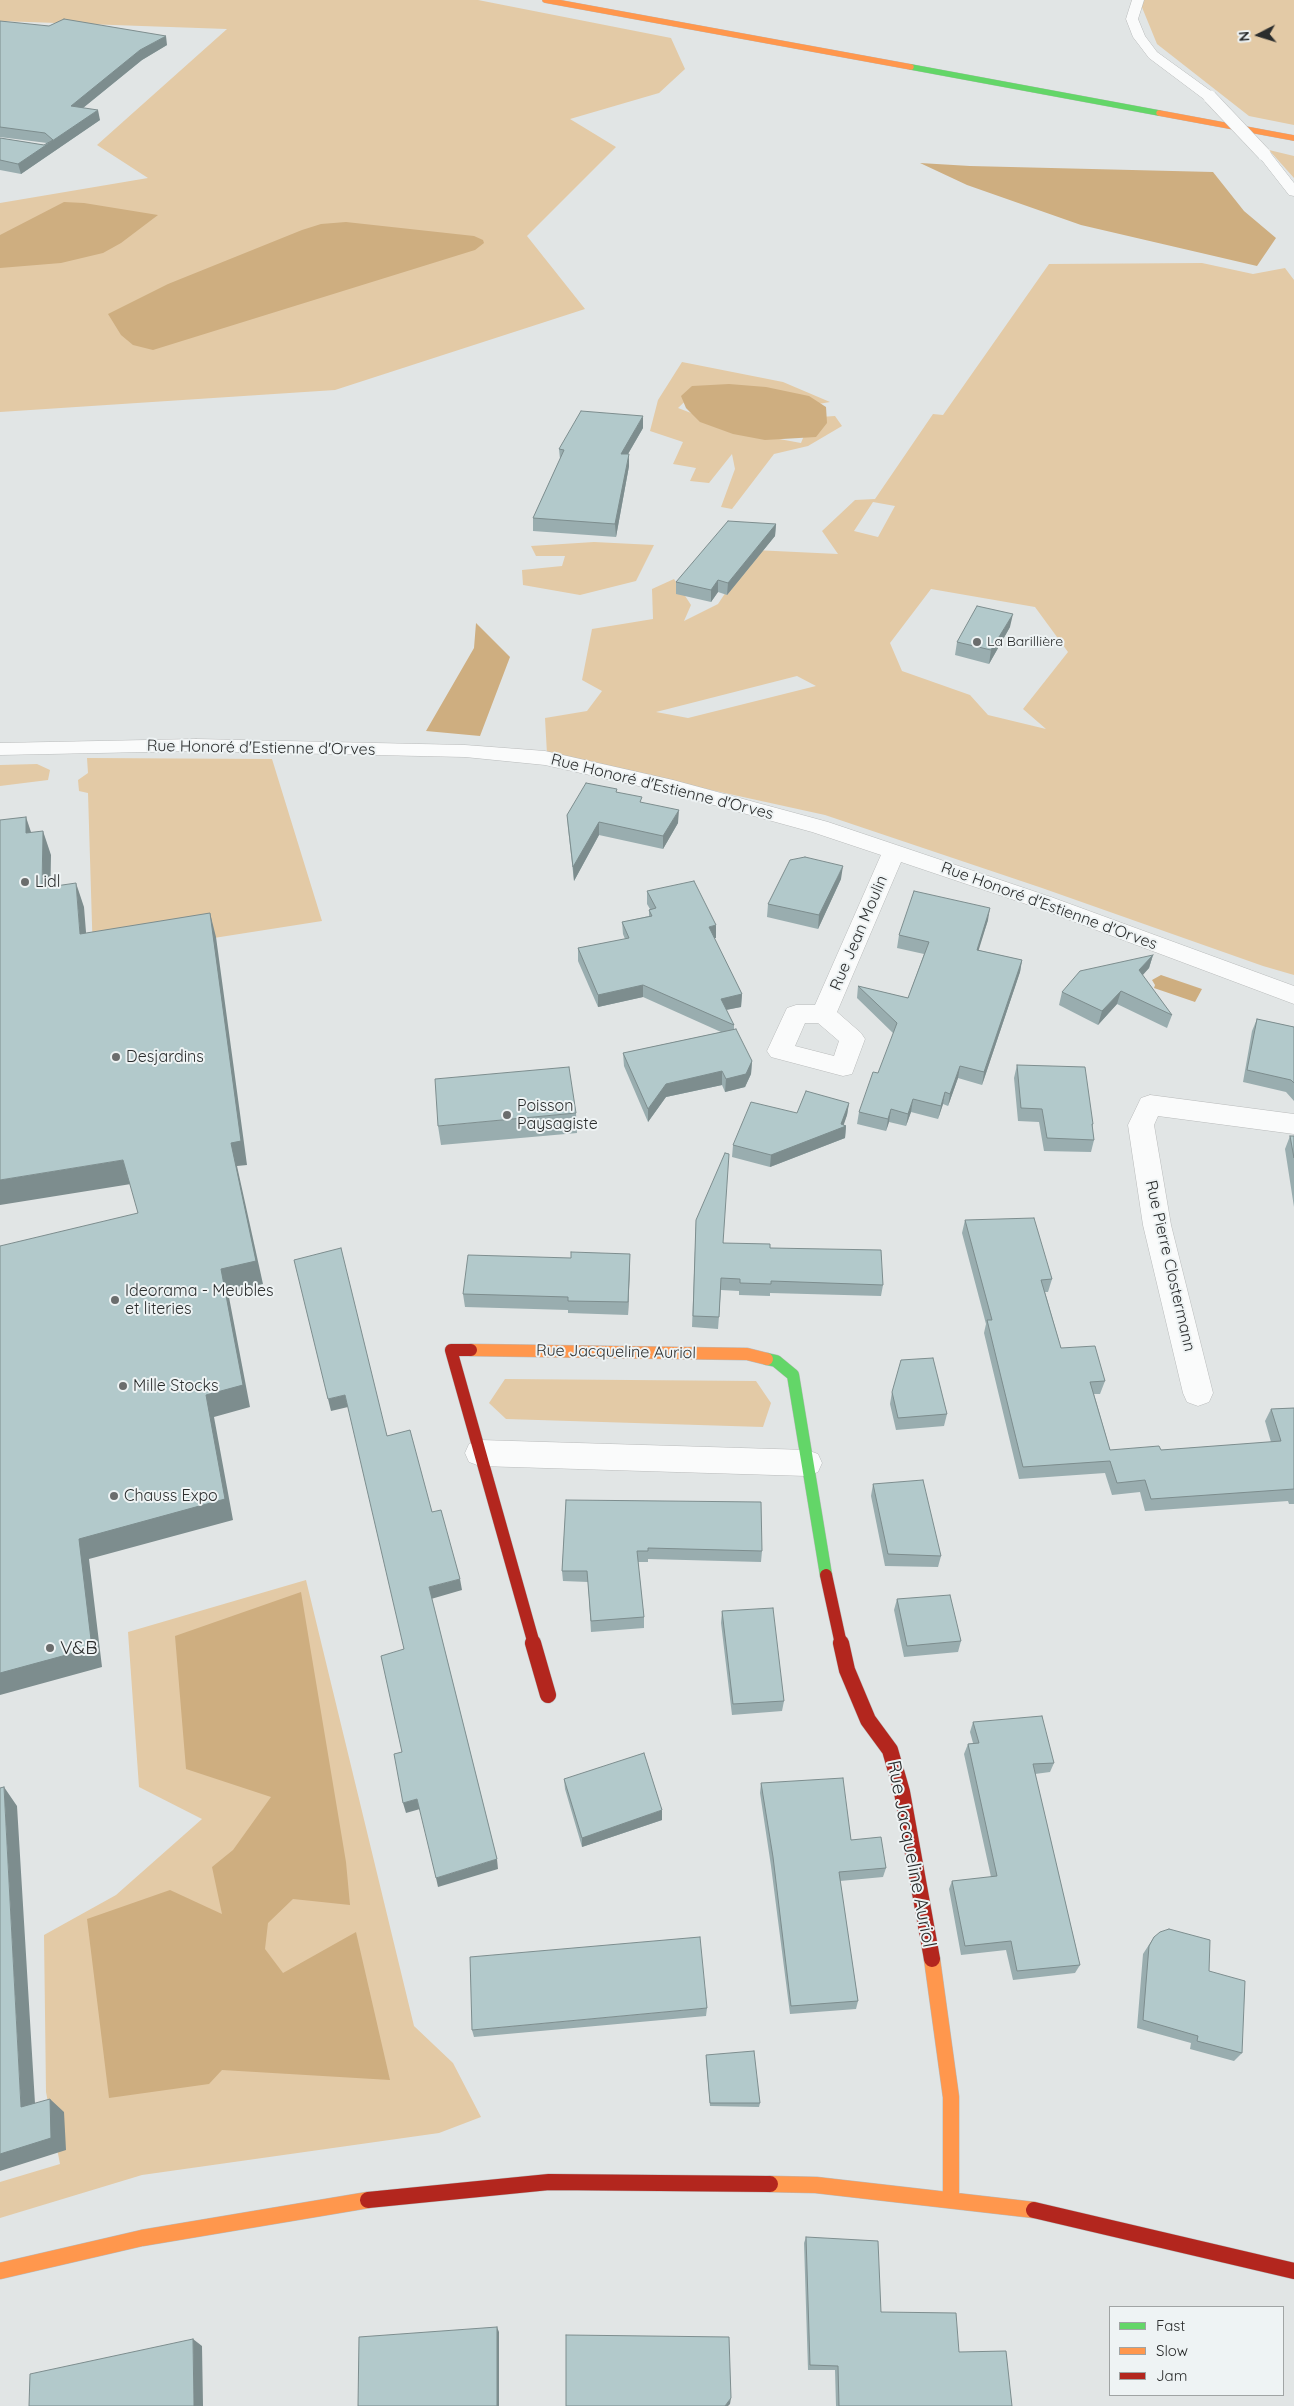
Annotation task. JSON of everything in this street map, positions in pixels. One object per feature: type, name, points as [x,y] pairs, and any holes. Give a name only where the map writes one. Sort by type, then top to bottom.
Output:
[{"type":"main road","points":[[545,0],[1294,138]]},
{"type":"main road","name":"Rue Jacqueline Auriol","points":[[548,1695],[451,1350],[747,1354],[776,1361],[793,1375],[820,1545],[847,1670],[868,1720],[890,1750],[902,1792],[932,1957],[944,2036],[951,2097],[951,2199]]},
{"type":"main road","points":[[0,2271],[142,2238],[348,2202],[549,2182],[816,2184],[951,2199],[1045,2211],[1294,2271]]},
{"type":"street","points":[[1138,0],[1132,19],[1138,37],[1153,55],[1210,96],[1264,154],[1294,192]]},
{"type":"street","name":"Rue Honoré d'Estienne d'Orves","points":[[0,749],[196,745],[465,751],[545,758],[673,787],[820,827],[1043,902],[1294,995]]},
{"type":"street","name":"Rue Jean Moulin","points":[[824,1014],[894,852]]},
{"type":"street","name":"Rue Pierre Clostermann","points":[[1198,1393],[1157,1225],[1142,1125],[1150,1105],[1294,1124]]},
{"type":"street","points":[[480,1452],[807,1462]]},
{"type":"shaded area","points":[[0,0],[478,0],[671,38],[685,69],[659,93],[570,119],[616,147],[527,236],[585,309],[335,390],[0,412],[0,203],[148,178],[97,145],[227,29],[0,21]]},
{"type":"shaded area","points":[[1139,0],[1294,0],[1294,125],[1249,116],[1157,44]]},
{"type":"shaded area","points":[[1269,150],[1294,156],[1294,178]]},
{"type":"shaded area","points":[[920,163],[1213,172],[1244,211],[1276,238],[1257,266],[1081,225],[967,185]]},
{"type":"shaded area","points":[[64,202],[84,203],[158,215],[121,243],[103,253],[61,263],[0,268],[0,235]]},
{"type":"shaded area","points":[[346,222],[474,236],[483,240],[484,243],[475,250],[153,350],[133,345],[121,335],[108,314],[168,284],[302,230],[321,224]]},
{"type":"shaded area","points":[[1202,263],[1253,274],[1285,268],[1294,280],[1294,975],[825,815],[547,754],[545,718],[587,711],[602,691],[582,680],[592,629],[653,619],[652,589],[674,579],[691,605],[684,621],[718,604],[754,550],[838,554],[822,531],[855,500],[875,499],[933,414],[943,415],[1049,264]],"holes":[[[873,502],[895,506],[878,537],[854,531]],[[931,589],[1035,607],[1068,652],[1023,709],[1046,729],[988,715],[970,695],[902,671],[890,643]],[[797,676],[816,686],[688,718],[656,712]]]},
{"type":"shaded area","points":[[682,362],[783,382],[830,402],[807,406],[699,388],[678,408],[741,432],[801,443],[805,433],[805,418],[835,416],[842,426],[808,446],[774,454],[732,509],[721,507],[735,469],[732,454],[709,483],[690,481],[696,468],[673,464],[683,442],[650,431],[658,400]]},
{"type":"shaded area","points":[[729,384],[766,387],[809,396],[826,407],[827,423],[816,437],[765,440],[733,434],[700,422],[686,408],[681,396],[692,386]]},
{"type":"shaded area","points":[[594,542],[654,545],[636,581],[580,595],[523,585],[522,570],[562,566],[565,556],[536,556],[531,546]]},
{"type":"shaded area","points":[[476,623],[510,657],[480,736],[426,731],[474,648]]},
{"type":"shaded area","points":[[87,758],[272,759],[322,921],[93,957],[88,793],[79,791],[78,780],[88,773]]},
{"type":"shaded area","points":[[37,764],[50,770],[48,780],[0,786],[0,765]]},
{"type":"shaded area","points":[[1161,975],[1202,989],[1195,1002],[1154,988],[1155,985],[1152,980]]},
{"type":"shaded area","points":[[505,1379],[756,1381],[771,1403],[763,1427],[506,1419],[489,1403]]},
{"type":"shaded area","points":[[306,1580],[414,2026],[453,2063],[481,2117],[439,2133],[142,2175],[0,2218],[0,2182],[60,2164],[46,2092],[44,1935],[116,1895],[202,1819],[139,1787],[128,1632]]},
{"type":"shaded area","points":[[301,1592],[346,1862],[350,1905],[293,1899],[268,1923],[265,1949],[283,1973],[356,1932],[390,2080],[222,2070],[209,2084],[109,2098],[87,1919],[170,1890],[222,1914],[212,1867],[233,1850],[271,1797],[186,1769],[175,1636]]},
{"type":"building","points":[[64,19],[166,36],[140,50],[71,106],[98,110],[18,164],[0,160],[0,138],[44,145],[53,140],[45,133],[0,127],[0,21],[49,26]]},
{"type":"building","points":[[581,411],[643,416],[621,454],[629,454],[615,524],[533,518],[564,450],[559,449]]},
{"type":"building","points":[[728,521],[776,524],[728,583],[718,580],[711,590],[676,582]]},
{"type":"building","points":[[977,606],[1013,614],[991,650],[957,642]]},
{"type":"building","points":[[586,783],[617,789],[616,792],[642,797],[640,802],[679,810],[663,836],[599,822],[573,867],[567,815]]},
{"type":"building","points":[[26,817],[26,833],[43,831],[42,888],[76,883],[80,934],[210,913],[241,1141],[231,1143],[256,1261],[221,1269],[243,1385],[206,1395],[225,1499],[79,1539],[92,1648],[0,1673],[0,1246],[138,1213],[123,1160],[0,1180],[0,820]]},
{"type":"building","points":[[805,857],[843,866],[819,915],[768,904],[790,860]]},
{"type":"building","points":[[694,881],[716,925],[709,927],[742,994],[721,999],[734,1025],[643,985],[598,995],[578,948],[629,938],[622,922],[652,916],[649,910],[656,908],[647,891]]},
{"type":"building","points":[[914,891],[990,908],[977,950],[1022,960],[984,1072],[960,1066],[950,1094],[945,1092],[941,1106],[913,1099],[908,1114],[891,1109],[888,1119],[859,1112],[873,1072],[878,1073],[897,1023],[858,986],[908,998],[929,942],[899,935]]},
{"type":"building","points":[[1153,955],[1139,970],[1172,1015],[1121,991],[1102,1011],[1062,992],[1080,971]]},
{"type":"building","points":[[1257,1019],[1294,1027],[1294,1083],[1291,1080],[1247,1070]]},
{"type":"building","points":[[736,1029],[752,1061],[746,1074],[726,1079],[722,1071],[666,1084],[648,1109],[623,1053]]},
{"type":"building","points":[[1017,1065],[1085,1067],[1094,1140],[1047,1138],[1042,1109],[1021,1108]]},
{"type":"building","points":[[569,1067],[576,1113],[438,1126],[435,1079]]},
{"type":"building","points":[[806,1091],[849,1103],[841,1124],[846,1126],[771,1155],[733,1145],[751,1102],[797,1113]]},
{"type":"building","points":[[1290,1136],[1294,1136],[1294,1158]]},
{"type":"building","points":[[725,1153],[729,1154],[723,1243],[770,1244],[770,1248],[881,1250],[883,1285],[771,1281],[771,1284],[740,1283],[740,1279],[721,1278],[719,1317],[693,1316],[696,1220]]},
{"type":"building","points":[[1034,1218],[1052,1279],[1041,1280],[1061,1348],[1095,1346],[1105,1381],[1090,1382],[1110,1450],[1159,1446],[1161,1450],[1281,1441],[1271,1409],[1294,1408],[1294,1489],[1151,1499],[1145,1480],[1117,1483],[1110,1461],[1023,1467],[987,1320],[992,1320],[965,1220]]},
{"type":"building","points":[[341,1248],[387,1436],[410,1430],[432,1512],[441,1510],[460,1579],[429,1587],[497,1859],[436,1878],[417,1799],[403,1803],[394,1754],[402,1752],[381,1656],[404,1649],[345,1395],[328,1399],[294,1260]]},
{"type":"building","points":[[571,1252],[630,1254],[628,1302],[568,1301],[568,1297],[463,1294],[468,1255],[571,1258]]},
{"type":"building","points":[[933,1358],[947,1414],[898,1418],[892,1392],[901,1360]]},
{"type":"building","points":[[923,1480],[941,1556],[888,1554],[873,1484]]},
{"type":"building","points":[[566,1500],[761,1502],[762,1551],[648,1548],[648,1551],[637,1551],[644,1617],[591,1621],[587,1571],[562,1571]]},
{"type":"building","points":[[950,1595],[961,1641],[907,1646],[897,1599]]},
{"type":"building","points":[[773,1608],[784,1701],[733,1704],[722,1611]]},
{"type":"building","points":[[1042,1716],[1054,1763],[1033,1764],[1080,1965],[1017,1971],[1011,1941],[965,1946],[952,1881],[997,1876],[968,1744],[979,1743],[973,1722]]},
{"type":"building","points":[[644,1753],[662,1810],[582,1838],[564,1779]]},
{"type":"building","points":[[843,1778],[851,1840],[881,1837],[886,1868],[839,1872],[858,2001],[791,2006],[773,1857],[761,1783]]},
{"type":"building","points":[[4,1787],[21,2107],[50,2099],[51,2138],[0,2154],[0,1788]]},
{"type":"building","points":[[1169,1929],[1210,1940],[1209,1971],[1245,1981],[1242,2053],[1197,2041],[1198,2036],[1143,2020],[1149,1946],[1154,1937],[1160,1932]]},
{"type":"building","points":[[700,1937],[707,2008],[472,2030],[470,1957]]},
{"type":"building","points":[[754,2051],[760,2103],[710,2103],[706,2055]]},
{"type":"building","points":[[806,2237],[878,2241],[881,2312],[956,2313],[959,2352],[1006,2351],[1012,2406],[839,2406],[838,2366],[810,2365]]},
{"type":"building","points":[[497,2327],[497,2406],[358,2406],[359,2337]]},
{"type":"building","points":[[566,2335],[729,2337],[731,2398],[725,2406],[566,2406]]},
{"type":"building","points":[[193,2339],[194,2406],[29,2406],[30,2374]]},
{"type":"traffic: fast","points":[[911,67],[1159,113]]},
{"type":"traffic: fast","points":[[767,1359],[776,1361],[793,1375],[826,1575]]},
{"type":"traffic: slow","points":[[545,0],[911,67]]},
{"type":"traffic: slow","points":[[1159,113],[1294,138]]},
{"type":"traffic: slow","points":[[471,1350],[747,1354],[767,1359]]},
{"type":"traffic: slow","points":[[932,1959],[951,2097],[951,2199]]},
{"type":"traffic: slow","points":[[770,2184],[816,2185],[1034,2210]]},
{"type":"traffic: slow","points":[[0,2271],[142,2238],[368,2200]]},
{"type":"traffic: jam","points":[[471,1350],[451,1350],[548,1695]]},
{"type":"traffic: jam","points":[[826,1575],[847,1670],[868,1720],[890,1750],[902,1792],[932,1959]]},
{"type":"traffic: jam","points":[[368,2200],[549,2182],[770,2184]]},
{"type":"traffic: jam","points":[[1034,2210],[1294,2271]]},
{"type":"place","name":"La Barillière","points":[[977,642]]},
{"type":"place","name":"Lidl","points":[[25,882]]},
{"type":"place","name":"Desjardins","points":[[116,1057]]},
{"type":"place","name":"Poisson Paysagiste","points":[[507,1115]]},
{"type":"place","name":"Ideorama - Meubles et literies","points":[[115,1300]]},
{"type":"place","name":"Mille Stocks","points":[[123,1386]]},
{"type":"place","name":"Chauss Expo","points":[[114,1496]]},
{"type":"place","name":"V&B","points":[[50,1648]]}]
